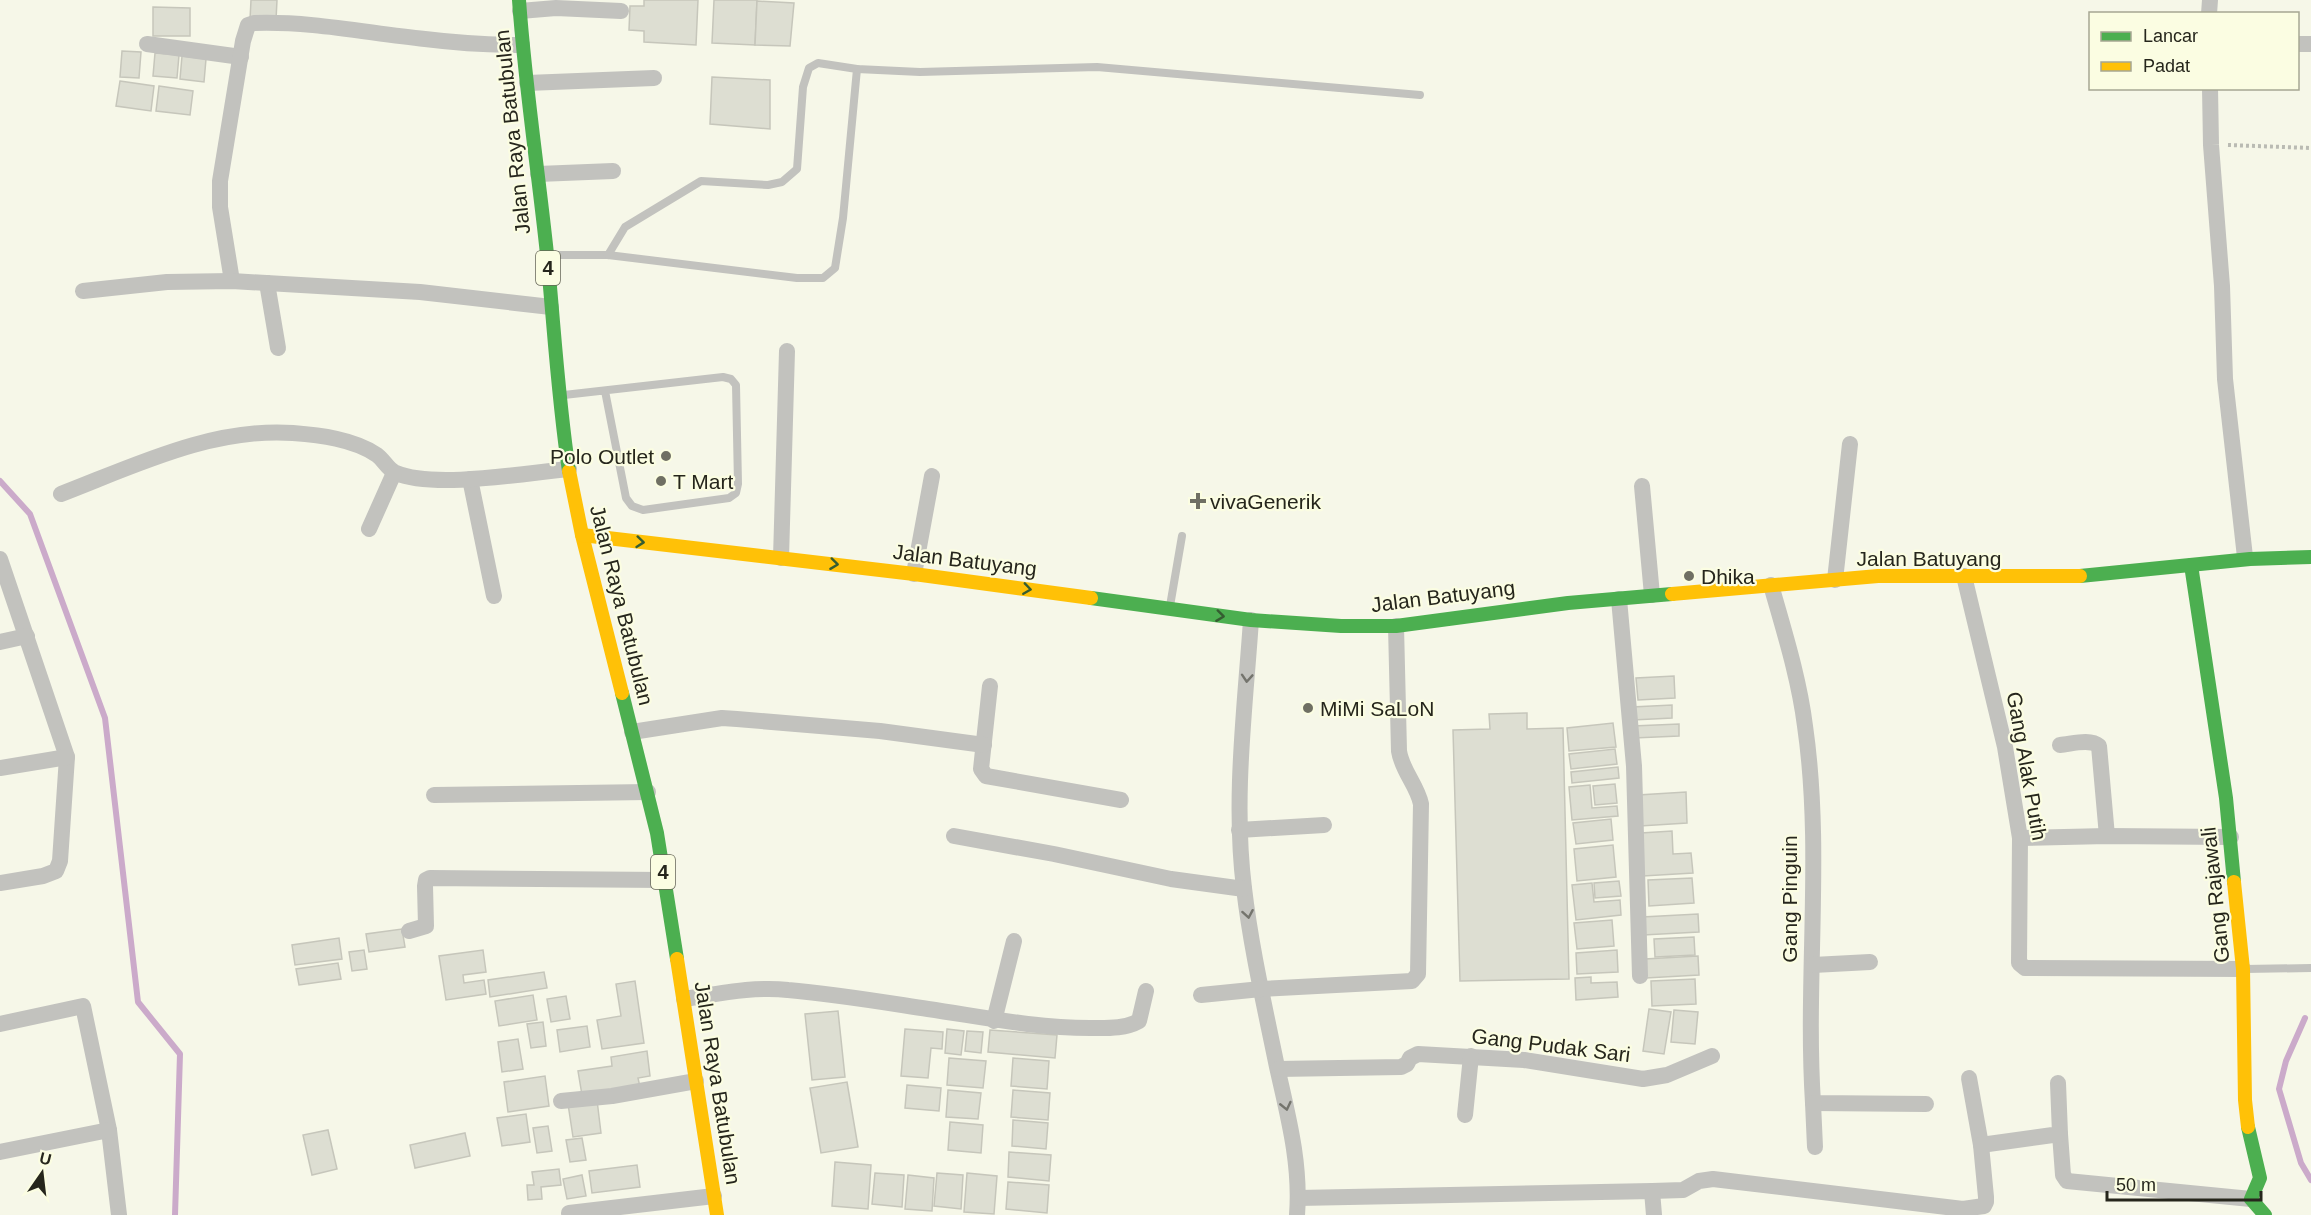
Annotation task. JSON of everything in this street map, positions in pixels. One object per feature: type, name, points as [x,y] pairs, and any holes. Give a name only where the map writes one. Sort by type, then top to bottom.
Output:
[{"type":"main road","name":"Jalan Raya Batubulan","points":[[520,5],[522,45],[569,469],[582,535],[657,833],[717,1215]]},
{"type":"main road","name":"Jalan Batuyang","points":[[582,535],[914,574],[1251,620],[1341,626],[1396,626],[1446,621],[1538,606],[1911,574],[2001,578],[2078,576],[2245,558],[2311,557]]},
{"type":"main road","name":"Gang Rajawali","points":[[2191,565],[2231,837],[2243,969],[2247,1122],[2260,1178],[2251,1199]]},
{"type":"main road","points":[[2251,1199],[2265,1215]]},
{"type":"street","points":[[520,5],[621,11]]},
{"type":"street","points":[[232,281],[220,207],[220,181],[246,29],[254,22],[307,24],[479,44],[522,45]]},
{"type":"street","points":[[147,44],[241,57]]},
{"type":"street","points":[[527,83],[654,78]]},
{"type":"street","points":[[2210,90],[2211,145],[2222,286],[2225,379],[2245,558]]},
{"type":"street","points":[[538,174],[613,171]]},
{"type":"street","points":[[83,291],[175,282],[232,281],[420,292],[551,307]]},
{"type":"street","points":[[267,283],[278,348]]},
{"type":"street","points":[[781,558],[786,351]]},
{"type":"street","points":[[61,494],[159,456],[231,436],[265,432],[328,437],[358,446],[377,455],[394,473],[420,479],[470,479],[569,469]]},
{"type":"street","points":[[1835,580],[1850,444]]},
{"type":"street","points":[[369,529],[394,473]]},
{"type":"street","points":[[914,574],[932,476]]},
{"type":"street","points":[[470,479],[494,596]]},
{"type":"street","points":[[1642,486],[1652,595]]},
{"type":"street","points":[[0,559],[67,757],[60,861],[56,871],[43,876],[0,883]]},
{"type":"street","name":"Gang Alak Putih","points":[[1964,576],[2005,747],[2020,838],[2018,957],[2022,966],[2025,968],[2243,969]]},
{"type":"street","name":"Gang Pinguin","points":[[1771,585],[1791,658],[1805,725],[1811,787],[1813,965],[1810,1034],[1815,1147]]},
{"type":"street","points":[[1619,599],[1634,766],[1640,976]]},
{"type":"street","points":[[1251,620],[1239,775],[1239,830],[1244,889],[1261,989],[1293,1137],[1298,1198],[1297,1215]]},
{"type":"street","points":[[1201,995],[1261,989],[1412,981],[1418,974],[1421,804],[1418,792],[1400,760],[1396,626]]},
{"type":"street","points":[[0,642],[27,636]]},
{"type":"street","points":[[990,686],[981,769],[986,776],[1121,800]]},
{"type":"street","points":[[632,732],[722,718],[737,718],[880,731],[984,745]]},
{"type":"street","points":[[2060,745],[2095,742],[2099,746],[2108,836]]},
{"type":"street","points":[[0,768],[67,757]]},
{"type":"street","points":[[434,795],[648,792]]},
{"type":"street","points":[[1239,830],[1324,825]]},
{"type":"street","points":[[954,836],[1054,854],[1170,879],[1244,889]]},
{"type":"street","points":[[2020,838],[2231,837]]},
{"type":"street","points":[[409,931],[426,926],[425,886],[426,880],[430,878],[664,880]]},
{"type":"street","points":[[994,1021],[1014,941]]},
{"type":"street","points":[[1813,965],[1870,962]]},
{"type":"street","points":[[684,999],[755,990],[786,990],[1055,1028],[1131,1026],[1142,1016],[1146,991]]},
{"type":"street","points":[[0,1024],[83,1006],[108,1130],[119,1215]]},
{"type":"street","name":"Gang Pudak Sari","points":[[1278,1068],[1401,1066],[1407,1064],[1410,1058],[1418,1054],[1524,1060],[1643,1079],[1667,1075],[1712,1056]]},
{"type":"street","points":[[1465,1114],[1471,1056]]},
{"type":"street","points":[[1298,1198],[1683,1190],[1699,1181],[1713,1179],[1974,1208],[1984,1206],[1986,1202],[1982,1145],[1969,1078]]},
{"type":"street","points":[[561,1101],[612,1096],[696,1080]]},
{"type":"street","points":[[2058,1083],[2060,1134],[2064,1175],[2067,1181],[2251,1199]]},
{"type":"street","points":[[1813,1103],[1926,1104]]},
{"type":"street","points":[[0,1152],[108,1130]]},
{"type":"street","points":[[1982,1145],[2060,1134]]},
{"type":"street","points":[[1652,1191],[1654,1215]]},
{"type":"street","points":[[569,1213],[714,1196]]},
{"type":"lane","points":[[608,255],[625,227],[701,181],[768,185],[782,182],[796,170],[803,87],[809,68],[818,63],[857,69],[920,72],[1098,67],[1420,95]]},
{"type":"lane","points":[[547,255],[608,255],[797,278],[823,278],[834,268],[843,218],[857,69]]},
{"type":"lane","points":[[560,395],[605,392],[723,377],[731,379],[736,385],[738,483],[736,493],[729,498],[643,510],[632,506],[626,498],[605,392]]},
{"type":"lane","points":[[1170,610],[1182,536]]},
{"type":"lane","points":[[2243,969],[2311,968]]},
{"type":"path","points":[[2211,145],[2311,148]]},
{"type":"building","points":[[251,0],[277,0],[276,20],[250,20]]},
{"type":"building","points":[[644,0],[698,0],[696,45],[644,42],[644,31],[629,30],[630,6],[644,6]]},
{"type":"building","points":[[714,0],[757,0],[755,45],[712,43]]},
{"type":"building","points":[[757,1],[794,3],[790,46],[755,45]]},
{"type":"building","points":[[153,7],[190,8],[190,36],[153,36]]},
{"type":"building","points":[[122,51],[141,52],[139,78],[120,77]]},
{"type":"building","points":[[155,53],[179,55],[177,78],[153,76]]},
{"type":"building","points":[[182,56],[206,59],[204,82],[180,79]]},
{"type":"building","points":[[712,77],[770,80],[770,129],[710,124]]},
{"type":"building","points":[[120,81],[154,86],[151,111],[116,106]]},
{"type":"building","points":[[159,86],[193,91],[190,115],[156,111]]},
{"type":"building","points":[[1674,676],[1675,698],[1638,700],[1636,678]]},
{"type":"building","points":[[1672,705],[1672,718],[1633,720],[1632,707]]},
{"type":"building","points":[[1527,713],[1527,729],[1563,728],[1569,979],[1460,981],[1453,730],[1490,729],[1489,714]]},
{"type":"building","points":[[1613,723],[1616,747],[1569,751],[1567,728]]},
{"type":"building","points":[[1679,724],[1679,736],[1634,738],[1633,726]]},
{"type":"building","points":[[1615,749],[1617,764],[1571,769],[1569,754]]},
{"type":"building","points":[[1618,767],[1619,778],[1572,783],[1571,772]]},
{"type":"building","points":[[1615,784],[1617,803],[1595,805],[1593,786]]},
{"type":"building","points":[[1590,785],[1592,808],[1617,806],[1618,816],[1572,820],[1569,787]]},
{"type":"building","points":[[1686,792],[1687,823],[1640,826],[1638,795]]},
{"type":"building","points":[[1611,819],[1613,840],[1576,844],[1573,823]]},
{"type":"building","points":[[1672,831],[1673,854],[1691,853],[1693,873],[1643,876],[1641,833]]},
{"type":"building","points":[[1613,845],[1616,877],[1577,881],[1574,849]]},
{"type":"building","points":[[1692,878],[1694,903],[1649,906],[1648,880]]},
{"type":"building","points":[[1619,881],[1621,896],[1595,898],[1594,883]]},
{"type":"building","points":[[1592,883],[1594,902],[1620,900],[1621,915],[1576,920],[1572,885]]},
{"type":"building","points":[[1698,914],[1699,932],[1643,935],[1642,917]]},
{"type":"building","points":[[1612,920],[1614,946],[1577,949],[1574,923]]},
{"type":"building","points":[[402,929],[405,947],[369,952],[366,934]]},
{"type":"building","points":[[1694,937],[1695,955],[1655,957],[1654,939]]},
{"type":"building","points":[[339,938],[342,959],[295,965],[292,945]]},
{"type":"building","points":[[364,950],[367,969],[352,971],[349,952]]},
{"type":"building","points":[[483,950],[486,972],[463,975],[464,983],[484,980],[486,994],[446,1000],[439,956]]},
{"type":"building","points":[[1617,950],[1618,972],[1577,974],[1576,953]]},
{"type":"building","points":[[1698,956],[1699,975],[1646,978],[1645,959]]},
{"type":"building","points":[[338,963],[341,979],[299,985],[296,969]]},
{"type":"building","points":[[544,972],[547,988],[490,997],[488,980]]},
{"type":"building","points":[[1591,977],[1591,983],[1617,982],[1618,997],[1576,1000],[1575,978]]},
{"type":"building","points":[[1695,979],[1696,1004],[1652,1006],[1651,981]]},
{"type":"building","points":[[635,981],[644,1043],[602,1049],[597,1020],[621,1016],[616,984]]},
{"type":"building","points":[[533,995],[537,1020],[499,1026],[495,1001]]},
{"type":"building","points":[[566,996],[570,1019],[551,1022],[547,999]]},
{"type":"building","points":[[1649,1009],[1671,1012],[1664,1054],[1643,1051]]},
{"type":"building","points":[[1674,1010],[1698,1012],[1695,1044],[1671,1042]]},
{"type":"building","points":[[838,1011],[845,1077],[812,1080],[805,1014]]},
{"type":"building","points":[[543,1022],[546,1046],[531,1048],[527,1024]]},
{"type":"building","points":[[587,1026],[590,1047],[560,1052],[557,1030]]},
{"type":"building","points":[[905,1029],[943,1032],[942,1049],[931,1048],[928,1078],[901,1076]]},
{"type":"building","points":[[947,1029],[964,1031],[961,1055],[945,1053]]},
{"type":"building","points":[[990,1030],[1057,1035],[1055,1058],[988,1052]]},
{"type":"building","points":[[967,1031],[983,1032],[981,1053],[965,1051]]},
{"type":"building","points":[[518,1039],[523,1069],[502,1072],[498,1042]]},
{"type":"building","points":[[647,1051],[650,1076],[638,1078],[640,1087],[582,1095],[578,1071],[612,1066],[611,1057]]},
{"type":"building","points":[[949,1058],[986,1061],[983,1088],[947,1085]]},
{"type":"building","points":[[1013,1058],[1049,1061],[1047,1089],[1011,1086]]},
{"type":"building","points":[[545,1076],[549,1106],[508,1112],[504,1082]]},
{"type":"building","points":[[847,1082],[858,1147],[821,1153],[810,1088]]},
{"type":"building","points":[[907,1085],[941,1088],[939,1111],[905,1108]]},
{"type":"building","points":[[948,1090],[981,1093],[978,1119],[946,1117]]},
{"type":"building","points":[[1013,1090],[1050,1093],[1048,1120],[1011,1117]]},
{"type":"building","points":[[597,1100],[601,1133],[573,1137],[568,1104]]},
{"type":"building","points":[[526,1114],[530,1142],[502,1146],[497,1118]]},
{"type":"building","points":[[1013,1120],[1048,1123],[1046,1149],[1012,1146]]},
{"type":"building","points":[[950,1122],[983,1125],[981,1153],[948,1150]]},
{"type":"building","points":[[548,1126],[552,1151],[537,1153],[533,1128]]},
{"type":"building","points":[[328,1130],[337,1169],[312,1175],[303,1135]]},
{"type":"building","points":[[465,1133],[470,1156],[415,1168],[410,1145]]},
{"type":"building","points":[[582,1138],[586,1160],[570,1162],[566,1140]]},
{"type":"building","points":[[1009,1152],[1051,1155],[1049,1181],[1008,1177]]},
{"type":"building","points":[[835,1162],[871,1165],[868,1209],[832,1206]]},
{"type":"building","points":[[637,1165],[640,1187],[592,1193],[589,1171]]},
{"type":"building","points":[[559,1169],[561,1185],[541,1187],[542,1199],[528,1200],[527,1185],[534,1185],[532,1172]]},
{"type":"building","points":[[875,1173],[904,1175],[902,1207],[872,1204]]},
{"type":"building","points":[[937,1173],[963,1175],[961,1209],[934,1206]]},
{"type":"building","points":[[967,1173],[997,1176],[994,1214],[964,1212]]},
{"type":"building","points":[[582,1175],[586,1196],[567,1199],[563,1179]]},
{"type":"building","points":[[908,1175],[934,1178],[932,1211],[905,1209]]},
{"type":"building","points":[[1008,1182],[1049,1185],[1047,1213],[1006,1209]]},
{"type":"waterway","points":[[0,481],[30,514],[105,718],[138,1002],[180,1054],[175,1215]]},
{"type":"waterway","points":[[2305,1018],[2286,1061],[2279,1089],[2301,1163],[2311,1180]]},
{"type":"traffic: fast","points":[[519,0],[569,471]]},
{"type":"traffic: fast","points":[[2080,576],[2250,559],[2311,557]]},
{"type":"traffic: fast","points":[[2191,565],[2226,798],[2234,882]]},
{"type":"traffic: fast","points":[[1091,598],[1251,620],[1341,626],[1396,626],[1568,603],[1672,594]]},
{"type":"traffic: fast","points":[[622,693],[657,833],[677,959]]},
{"type":"traffic: fast","points":[[2248,1127],[2260,1178],[2251,1199],[2265,1215]]},
{"type":"traffic: slow","points":[[569,471],[582,535],[622,693]]},
{"type":"traffic: slow","points":[[582,535],[914,574],[1091,598]]},
{"type":"traffic: slow","points":[[1672,594],[1878,576],[2080,576]]},
{"type":"traffic: slow","points":[[2234,882],[2243,969],[2245,1100],[2248,1127]]},
{"type":"traffic: slow","points":[[677,959],[717,1215]]},
{"type":"place","name":"Polo Outlet","points":[[666,456]]},
{"type":"place","name":"T Mart","points":[[661,481]]},
{"type":"place","name":"vivaGenerik","points":[[1198,501]]},
{"type":"place","name":"Dhika","points":[[1689,576]]},
{"type":"place","name":"MiMi SaLoN","points":[[1308,708]]}]
